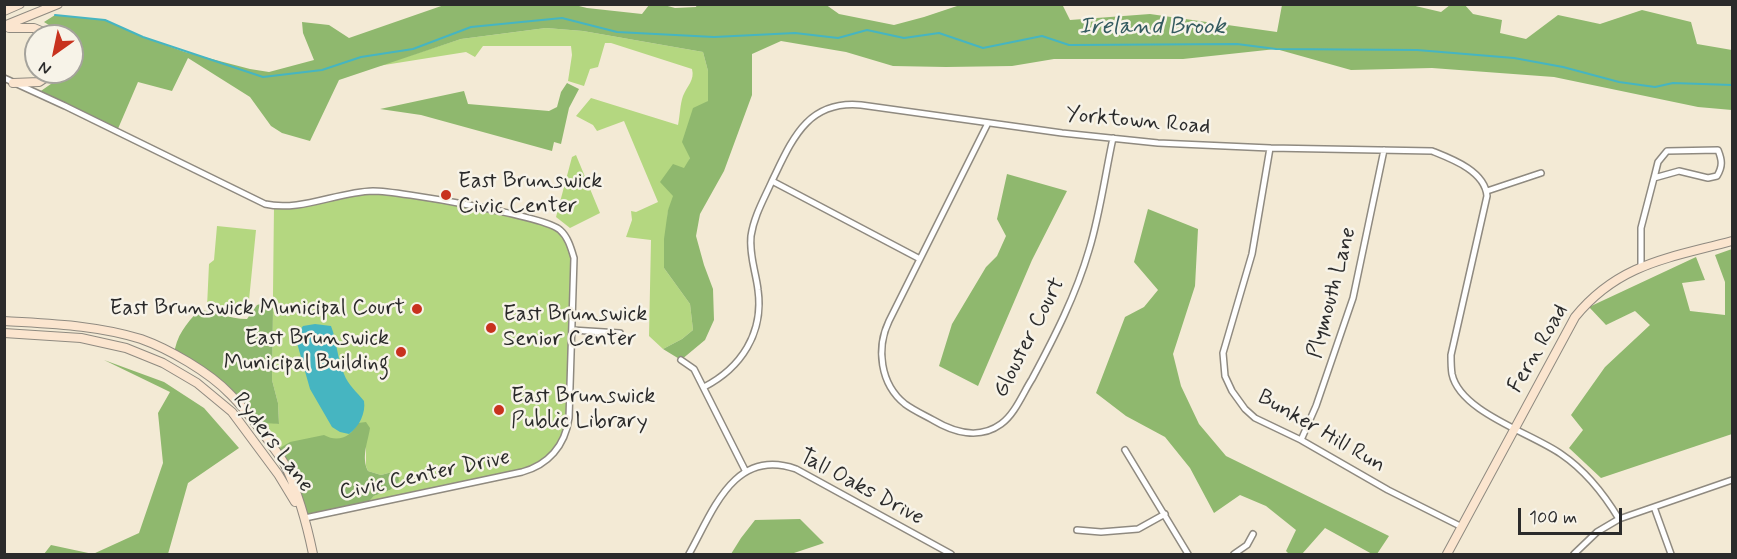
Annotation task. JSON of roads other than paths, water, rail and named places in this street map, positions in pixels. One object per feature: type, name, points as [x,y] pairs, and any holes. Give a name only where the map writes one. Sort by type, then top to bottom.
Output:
[{"type":"main road","points":[[4,11],[20,4]]},
{"type":"main road","points":[[4,27],[58,4]]},
{"type":"main road","points":[[4,27],[24,26]]},
{"type":"main road","points":[[13,83],[24,83]]},
{"type":"main road","name":"Fern Road","points":[[1447,555],[1575,317],[1585,305],[1608,284],[1641,266],[1732,241]]},
{"type":"main road","name":"Ryders Lane","points":[[4,321],[86,326],[143,340],[204,373],[230,393],[285,465],[305,518],[313,555]]},
{"type":"main road","name":"Ryders Lane","points":[[4,333],[81,338],[126,348],[163,363],[197,383],[232,412],[278,474],[305,518]]},
{"type":"street","points":[[4,78],[13,83]]},
{"type":"street","name":"Civic Center Drive","points":[[13,83],[56,101],[265,204],[285,206],[374,191],[427,198],[543,221],[560,230],[572,248],[574,258],[568,424],[558,447],[546,461],[522,472],[305,518]]},
{"type":"street","name":"Yorktown Road","points":[[704,387],[725,375],[738,362],[749,346],[756,328],[759,300],[751,260],[751,240],[758,211],[798,130],[814,116],[833,107],[854,104],[1158,143],[1432,151],[1456,160],[1471,171],[1485,186],[1486,191]]},
{"type":"street","name":"Glouster Court","points":[[988,123],[883,334],[881,355],[892,389],[906,405],[945,427],[969,433],[993,428],[1003,423],[1019,401],[1059,326],[1090,249],[1113,138]]},
{"type":"street","name":"Bunker Hill Run","points":[[1270,148],[1252,254],[1223,353],[1225,376],[1232,391],[1245,409],[1268,425],[1462,527]]},
{"type":"street","name":"Plymouth Lane","points":[[1300,440],[1325,384],[1353,298],[1384,150]]},
{"type":"street","points":[[1641,266],[1641,228],[1658,162],[1667,151],[1718,150],[1722,168],[1717,176],[1708,178],[1679,171],[1654,178]]},
{"type":"street","points":[[1541,173],[1486,191],[1487,196],[1451,355],[1451,373],[1472,404],[1546,443],[1580,469],[1595,484],[1619,519]]},
{"type":"street","points":[[772,181],[920,259]]},
{"type":"street","points":[[572,330],[620,333]]},
{"type":"street","points":[[681,360],[694,369],[746,472]]},
{"type":"street","points":[[1125,450],[1188,555]]},
{"type":"street","name":"Tall Oaks Drive","points":[[689,555],[723,492],[732,482],[746,472],[772,465],[796,469],[948,554]]},
{"type":"street","points":[[1574,555],[1597,532],[1619,519],[1732,480]]},
{"type":"street","points":[[1654,507],[1671,555]]},
{"type":"street","points":[[1077,530],[1101,532],[1138,529],[1165,514]]},
{"type":"street","points":[[1234,555],[1247,545],[1252,534]]},
{"type":"water","points":[[315,324],[331,326],[346,378],[364,401],[361,419],[349,434],[332,427],[310,389],[297,343],[303,326]]},
{"type":"waterway","name":"Ireland Brook","points":[[55,15],[105,20],[143,37],[263,77],[322,70],[361,57],[413,49],[471,27],[562,18],[617,32],[714,37],[795,33],[838,38],[867,30],[904,38],[939,33],[983,48],[1042,36],[1069,45],[1237,44],[1276,49],[1417,50],[1514,58],[1563,67],[1619,82],[1655,87],[1673,83],[1732,85]]},
{"type":"place","name":"East Brunswick Civic Center","points":[[446,195]]},
{"type":"place","name":"East Brunswick Municipal Court","points":[[417,309]]},
{"type":"place","name":"East Brunswick Senior Center","points":[[491,328]]},
{"type":"place","name":"East Brunswick Municipal Building","points":[[401,352]]},
{"type":"place","name":"East Brunswick Public Library","points":[[499,410]]}]
